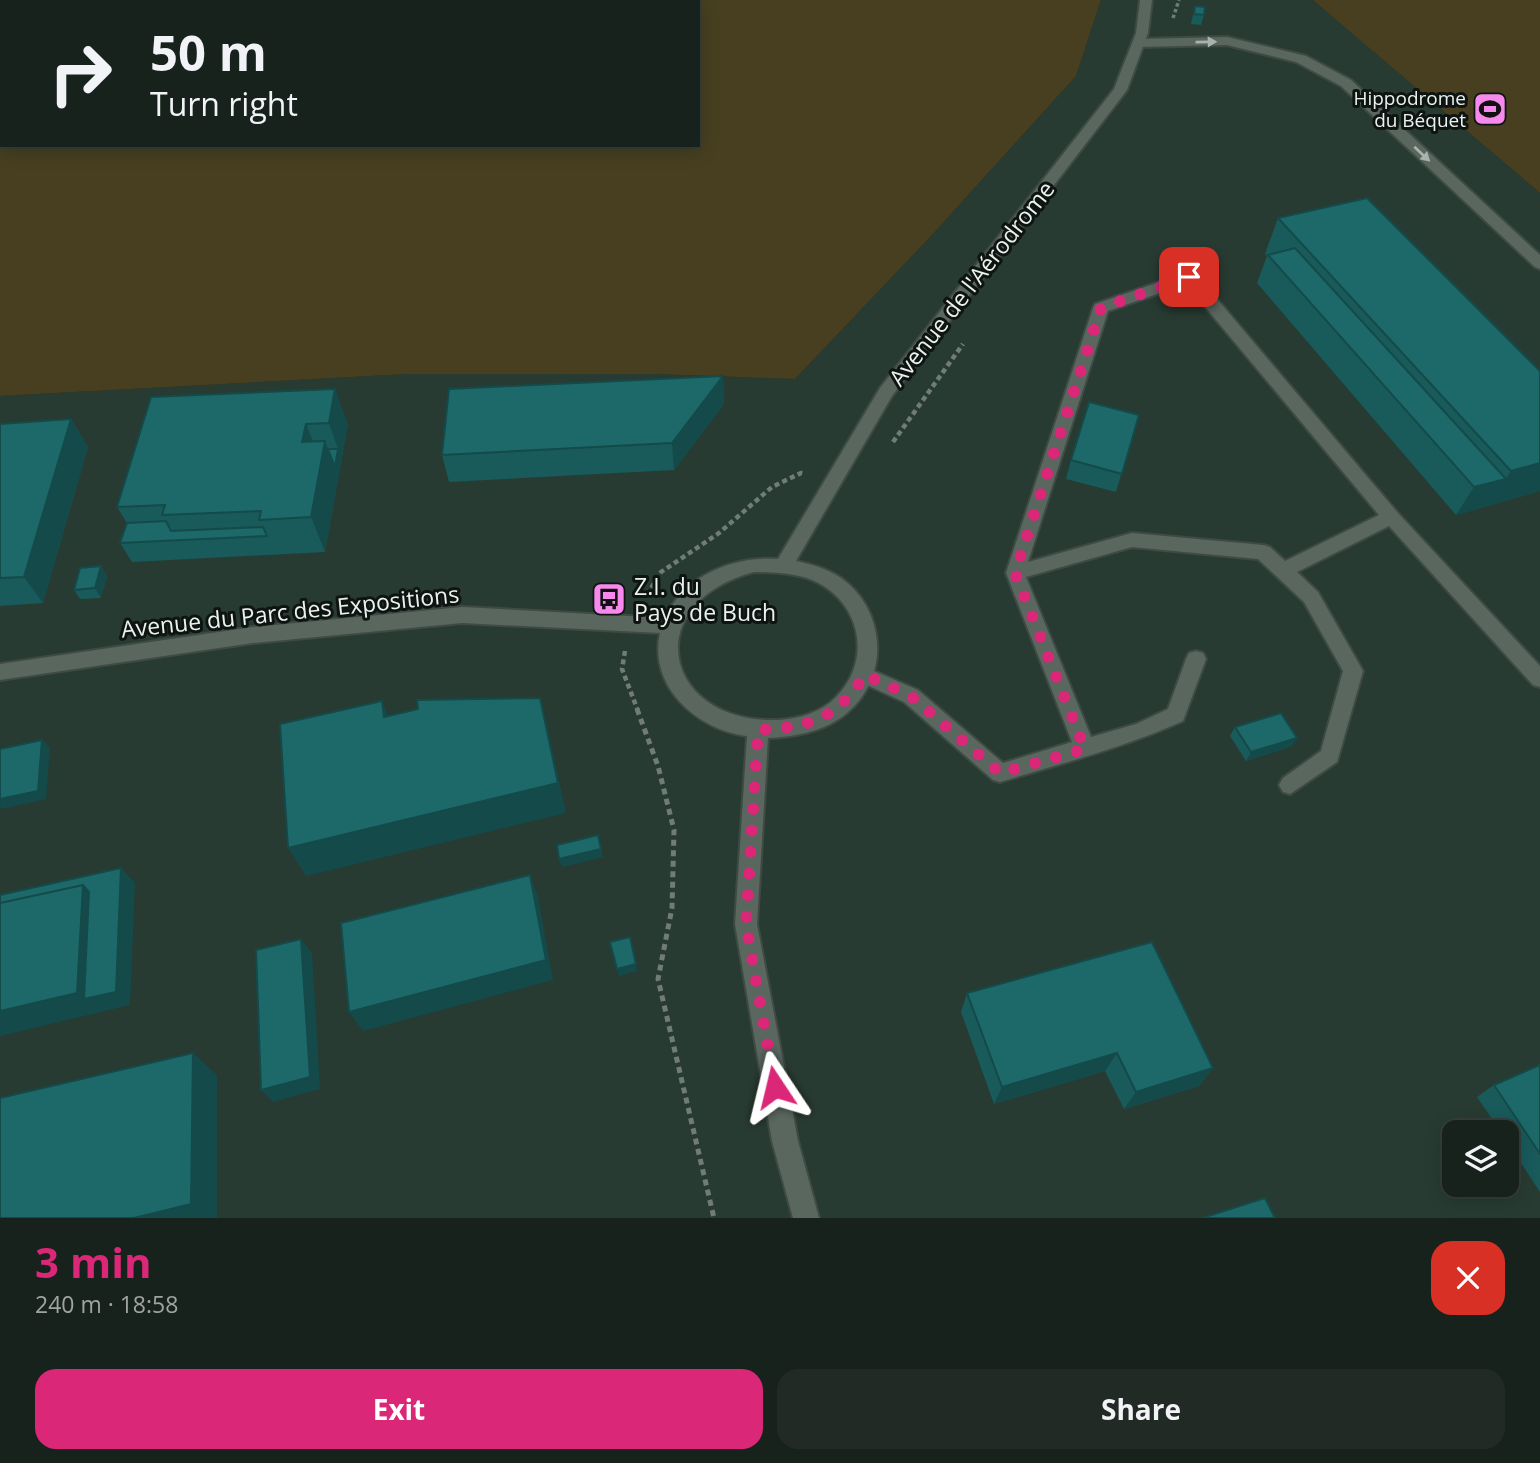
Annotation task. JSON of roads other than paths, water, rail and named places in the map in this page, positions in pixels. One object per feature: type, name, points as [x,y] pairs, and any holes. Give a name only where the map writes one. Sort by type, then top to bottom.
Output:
[{"type":"street","name":"Avenue de l'Aérodrome","points":[[784,565],[886,392],[1120,90],[1138,43],[1146,0]]},
{"type":"street","points":[[1138,43],[1227,41],[1301,59],[1346,83],[1540,264]]},
{"type":"street","points":[[1085,749],[1015,573],[1101,308],[1189,277],[1391,517],[1540,679]]},
{"type":"street","points":[[1283,571],[1391,517]]},
{"type":"street","points":[[1015,573],[1132,540],[1263,552],[1311,597],[1353,671],[1330,756],[1290,785]]},
{"type":"street","points":[[754,565],[784,565],[812,572],[836,585],[856,603],[867,626],[871,651],[865,675],[849,699],[824,718],[792,728],[758,730],[724,722],[696,705],[676,681],[668,653],[671,626],[682,603],[702,585],[726,571],[754,565]]},
{"type":"street","name":"Avenue du Parc des Expositions","points":[[0,671],[253,635],[462,615],[671,626]]},
{"type":"street","points":[[865,675],[911,696],[1000,773],[1140,731],[1176,715],[1196,659]]},
{"type":"street","points":[[758,730],[746,924],[785,1141],[806,1218]]},
{"type":"place","name":"Hippodrome du Béquet","points":[[1490,109]]},
{"type":"place","name":"Z.I. du Pays de Buch","points":[[609,599]]}]
